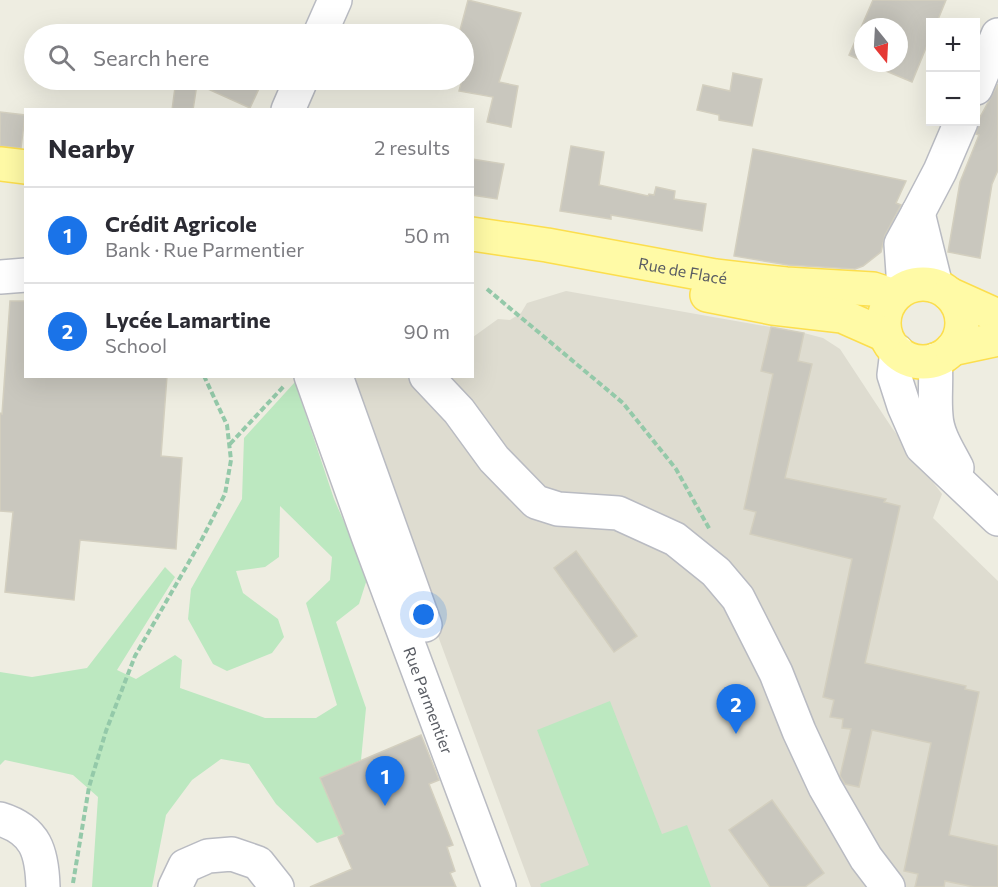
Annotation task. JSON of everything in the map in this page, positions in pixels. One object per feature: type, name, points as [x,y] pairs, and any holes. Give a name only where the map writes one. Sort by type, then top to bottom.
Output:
[{"type":"main road","points":[[0,164],[24,167]]},
{"type":"main road","name":"Rue de Flacé","points":[[474,234],[547,245],[715,276],[786,284],[921,291],[998,316]]},
{"type":"main road","name":"Rue de Flacé","points":[[474,254],[773,308],[842,316],[891,343]]},
{"type":"main road","points":[[943,354],[960,332],[961,314],[957,303],[921,291],[886,308],[884,321],[891,343],[905,357],[915,361],[943,354],[998,339]]},
{"type":"street","points":[[324,24],[335,0]]},
{"type":"street","points":[[980,76],[998,35]]},
{"type":"street","points":[[289,108],[297,90]]},
{"type":"street","points":[[921,291],[918,213],[940,171],[959,126]]},
{"type":"street","points":[[0,277],[24,275]]},
{"type":"street","points":[[891,343],[894,375],[904,406],[922,447],[998,519]]},
{"type":"street","points":[[943,354],[937,377],[936,418],[944,443],[969,491]]},
{"type":"street","name":"Rue Parmentier","points":[[335,378],[519,887]]},
{"type":"street","points":[[428,378],[459,411],[494,459],[536,502],[558,509],[618,513],[675,539],[716,572],[738,598],[776,673],[825,787],[866,858],[888,887]]},
{"type":"street","name":"Rue Parmentier","points":[[300,380],[368,536],[499,887]]},
{"type":"street","points":[[0,819],[12,823],[33,839],[43,863],[43,887]]},
{"type":"street","points":[[175,887],[185,866],[208,856],[232,854],[258,864],[277,887]]},
{"type":"path","points":[[487,289],[623,403],[676,469],[709,527],[716,572]]},
{"type":"path","points":[[73,887],[89,787],[106,731],[135,656],[201,541],[225,494],[231,460],[227,425],[205,378]]},
{"type":"path","points":[[229,445],[282,386],[300,380]]},
{"type":"shaded area","points":[[566,291],[804,333],[823,338],[840,349],[892,428],[942,494],[933,518],[998,581],[998,887],[531,887],[345,385],[355,378],[474,378],[474,336],[498,319],[510,320],[521,313],[527,303]]},
{"type":"green space","points":[[295,382],[334,499],[368,576],[359,604],[336,622],[366,708],[361,760],[320,778],[344,834],[317,843],[276,804],[249,764],[221,759],[192,780],[166,815],[152,887],[92,887],[98,797],[73,775],[5,760],[0,765],[0,672],[32,677],[87,668],[165,567],[175,577],[117,670],[136,679],[175,655],[182,660],[180,688],[265,718],[316,718],[337,705],[306,603],[330,580],[332,557],[280,506],[279,557],[265,567],[236,571],[243,593],[278,619],[284,637],[272,653],[227,671],[213,664],[188,619],[191,589],[242,499],[244,438]]},
{"type":"green space","points":[[610,701],[662,834],[687,825],[711,887],[541,887],[540,884],[589,865],[537,730]]},
{"type":"building","points":[[468,0],[521,13],[499,82],[518,86],[511,127],[487,122],[493,97],[459,91],[474,90],[474,24],[462,24]]},
{"type":"building","points":[[873,0],[946,0],[939,18],[926,18],[926,48],[912,82],[888,72],[908,72],[908,18],[865,18]]},
{"type":"building","points":[[854,44],[854,57],[849,55]]},
{"type":"building","points":[[733,73],[762,79],[752,126],[719,120],[719,115],[697,110],[703,85],[730,91]]},
{"type":"building","points":[[998,84],[998,170],[992,184],[980,258],[948,252],[960,182],[979,135],[976,134],[978,126],[980,126],[980,117]]},
{"type":"building","points":[[175,90],[196,90],[193,108],[172,108]]},
{"type":"building","points":[[210,90],[258,90],[250,108]]},
{"type":"building","points":[[0,112],[24,115],[21,148],[0,146]]},
{"type":"building","points":[[571,146],[604,152],[599,185],[648,196],[649,194],[654,195],[656,187],[675,191],[674,199],[706,204],[702,231],[611,215],[611,219],[560,211]]},
{"type":"building","points":[[753,149],[906,181],[896,203],[901,205],[885,235],[881,252],[863,266],[855,269],[788,265],[734,256]]},
{"type":"building","points":[[474,159],[504,164],[497,199],[474,195]]},
{"type":"building","points":[[10,301],[24,301],[24,378],[167,378],[161,456],[182,458],[176,549],[80,540],[74,600],[5,592],[13,512],[0,511],[0,413],[2,414]]},
{"type":"building","points":[[771,327],[804,333],[798,361],[812,364],[785,478],[886,499],[884,502],[900,506],[865,663],[966,686],[965,689],[979,692],[949,835],[998,846],[998,887],[974,887],[945,881],[944,887],[915,887],[918,874],[904,871],[931,743],[872,730],[859,787],[845,784],[840,776],[851,729],[842,728],[843,719],[830,717],[834,700],[823,697],[852,559],[750,534],[756,512],[744,509],[773,374],[761,371]]},
{"type":"building","points":[[576,551],[637,636],[614,652],[554,568]]},
{"type":"building","points":[[421,735],[439,780],[429,784],[453,845],[447,847],[455,871],[450,873],[456,887],[310,887],[352,869],[338,837],[344,834],[320,778]]},
{"type":"building","points":[[772,800],[824,873],[805,887],[770,887],[729,830]]},
{"type":"place","name":"Lycée Lamartine","points":[[736,734]]},
{"type":"place","name":"Crédit Agricole","points":[[385,806]]}]
